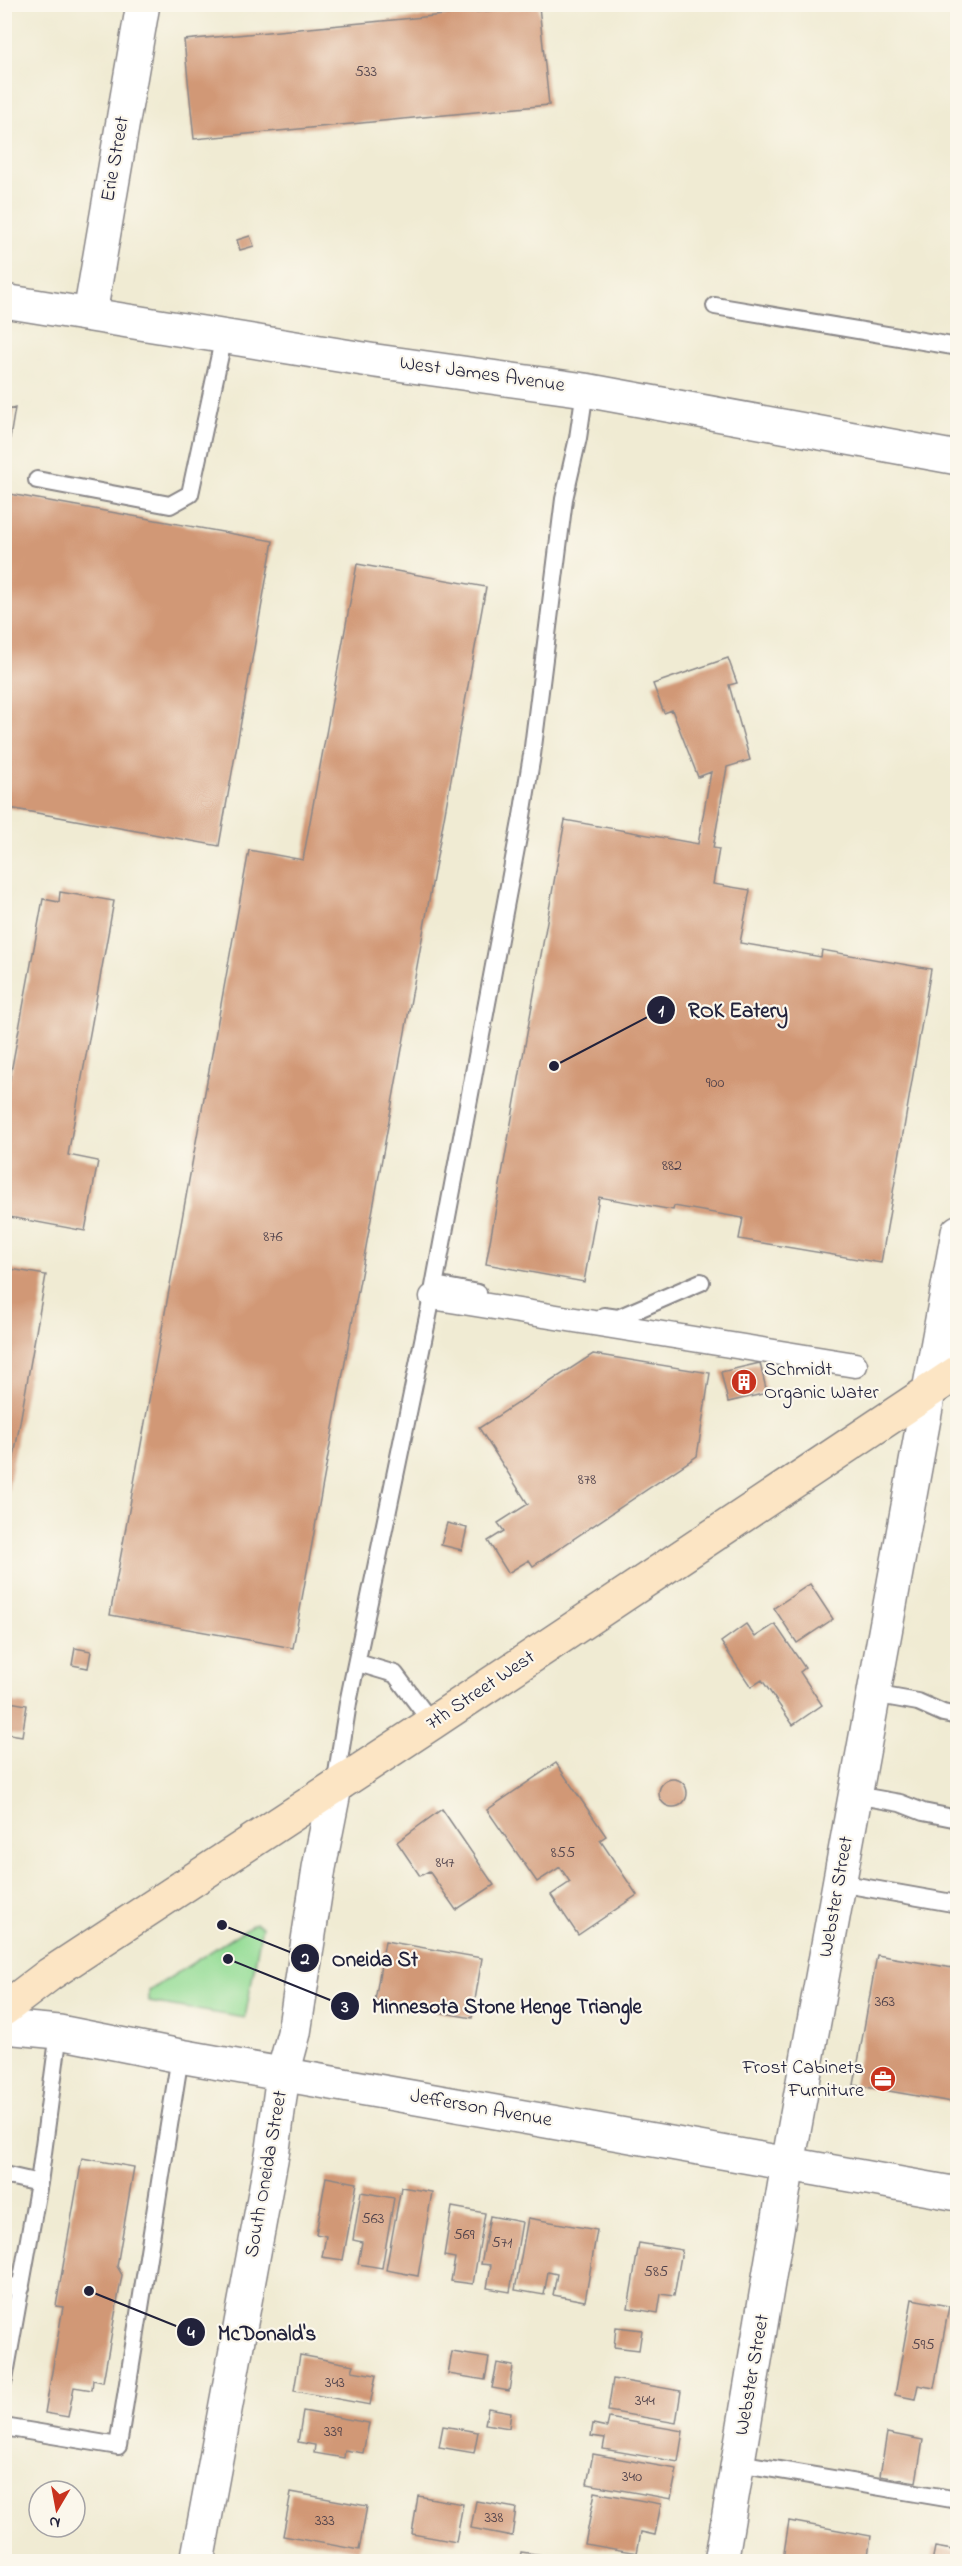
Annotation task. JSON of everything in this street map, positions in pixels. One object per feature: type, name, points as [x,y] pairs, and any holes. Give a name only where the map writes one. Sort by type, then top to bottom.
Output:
[{"type":"main road","name":"7th Street West","points":[[4,2009],[50,1974],[432,1723],[957,1372]]},
{"type":"street","name":"Erie Street","points":[[90,314],[143,4]]},
{"type":"street","name":"West James Avenue","points":[[4,301],[376,361],[585,390],[957,458]]},
{"type":"street","name":"Webster Street","points":[[721,2562],[788,2164],[957,1232]]},
{"type":"street","points":[[434,1291],[855,1365]]},
{"type":"street","name":"South Oneida Street","points":[[197,2562],[273,2149],[284,2074],[294,2033],[319,1868],[335,1787]]},
{"type":"street","name":"Jefferson Avenue","points":[[4,2027],[59,2032],[180,2056],[957,2194]]},
{"type":"lane","points":[[715,306],[957,347]]},
{"type":"lane","points":[[37,480],[170,505],[190,494],[224,336]]},
{"type":"lane","points":[[335,1787],[348,1703],[434,1291],[522,816],[532,755],[564,499],[578,438],[585,390]]},
{"type":"lane","points":[[434,1291],[618,1318],[701,1282]]},
{"type":"lane","points":[[358,1663],[395,1674],[432,1723]]},
{"type":"lane","points":[[873,1694],[918,1702],[943,1713],[957,1716]]},
{"type":"lane","points":[[855,1795],[900,1803],[923,1812],[957,1819]]},
{"type":"lane","points":[[839,1883],[957,1904]]},
{"type":"lane","points":[[4,2380],[13,2287],[39,2183],[59,2032]]},
{"type":"lane","points":[[4,2427],[118,2446],[180,2056]]},
{"type":"lane","points":[[4,2175],[39,2183]]},
{"type":"lane","points":[[738,2463],[957,2500]]},
{"type":"green space","points":[[255,1923],[262,1926],[245,2018],[149,2002],[149,1991]]},
{"type":"building","points":[[539,6],[549,105],[194,139],[184,40]]},
{"type":"building","points":[[250,236],[254,246],[240,250],[237,240]]},
{"type":"building","points":[[15,408],[6,462],[4,462],[4,411]]},
{"type":"building","points":[[4,493],[273,541],[219,846],[4,807]]},
{"type":"building","points":[[357,564],[486,587],[293,1648],[110,1615],[249,850],[303,860]]},
{"type":"building","points":[[728,658],[737,683],[729,685],[750,760],[727,767],[713,848],[719,849],[713,884],[750,890],[740,943],[821,957],[822,950],[931,969],[881,1263],[739,1239],[743,1218],[674,1206],[673,1210],[599,1197],[584,1282],[486,1264],[565,820],[698,844],[711,772],[698,777],[672,710],[664,713],[653,684]]},
{"type":"building","points":[[60,892],[114,901],[68,1155],[98,1161],[85,1231],[4,1216],[4,1110],[43,899],[59,902]]},
{"type":"building","points":[[4,1268],[46,1275],[6,1502],[4,1502]]},
{"type":"building","points":[[593,1354],[710,1373],[697,1456],[533,1566],[529,1560],[508,1573],[488,1541],[504,1531],[498,1523],[528,1504],[479,1428]]},
{"type":"building","name":"Schmidt Organic Water","points":[[760,1363],[767,1393],[728,1402],[721,1372]]},
{"type":"building","points":[[447,1523],[467,1528],[462,1550],[441,1545]]},
{"type":"building","points":[[810,1584],[833,1619],[797,1643],[774,1608]]},
{"type":"building","points":[[746,1624],[755,1637],[775,1624],[805,1668],[800,1672],[822,1705],[793,1725],[762,1680],[751,1687],[721,1642]]},
{"type":"building","points":[[75,1648],[91,1651],[88,1668],[72,1665]]},
{"type":"building","points":[[4,1701],[27,1705],[22,1736],[4,1733]]},
{"type":"building","points":[[556,1763],[606,1836],[600,1840],[637,1895],[578,1935],[551,1895],[570,1882],[560,1867],[537,1882],[487,1810]]},
{"type":"building","points":[[673,1779],[683,1783],[687,1793],[683,1803],[673,1807],[663,1803],[659,1793],[663,1783]]},
{"type":"building","points":[[442,1809],[494,1885],[456,1910],[429,1871],[420,1876],[397,1842]]},
{"type":"building","points":[[385,1941],[482,1958],[472,2018],[375,2001]]},
{"type":"building","points":[[877,1955],[958,1969],[958,2103],[854,2085]]},
{"type":"building","points":[[82,2158],[134,2167],[117,2266],[122,2275],[103,2382],[93,2380],[92,2390],[74,2387],[68,2417],[45,2413],[63,2307],[56,2306]]},
{"type":"building","points":[[326,2177],[357,2183],[343,2260],[322,2257],[326,2236],[316,2234]]},
{"type":"building","points":[[401,2187],[432,2192],[418,2276],[386,2270]]},
{"type":"building","points":[[361,2192],[394,2198],[382,2268],[358,2264],[362,2242],[353,2240]]},
{"type":"building","points":[[452,2207],[485,2213],[473,2284],[451,2281],[455,2258],[444,2256]]},
{"type":"building","points":[[490,2216],[522,2222],[510,2292],[487,2288],[491,2265],[481,2264]]},
{"type":"building","points":[[528,2218],[597,2230],[585,2301],[553,2295],[557,2274],[548,2272],[544,2295],[515,2290]]},
{"type":"building","points":[[639,2243],[682,2250],[674,2296],[661,2294],[658,2313],[628,2308]]},
{"type":"building","points":[[912,2299],[949,2306],[934,2388],[918,2385],[915,2399],[895,2395]]},
{"type":"building","points":[[616,2327],[642,2330],[639,2350],[614,2347]]},
{"type":"building","points":[[452,2352],[489,2358],[485,2380],[448,2374]]},
{"type":"building","points":[[300,2355],[354,2365],[352,2371],[376,2375],[370,2405],[294,2391]]},
{"type":"building","points":[[497,2363],[513,2366],[509,2391],[492,2388]]},
{"type":"building","points":[[613,2379],[681,2391],[676,2423],[608,2411]]},
{"type":"building","points":[[488,2408],[511,2412],[509,2428],[485,2424]]},
{"type":"building","points":[[303,2411],[369,2423],[363,2453],[345,2450],[344,2458],[314,2453],[315,2445],[298,2442]]},
{"type":"building","points":[[609,2418],[683,2431],[678,2462],[603,2449],[605,2438],[591,2436],[593,2424],[607,2427]]},
{"type":"building","points":[[443,2426],[478,2432],[474,2453],[439,2447]]},
{"type":"building","points":[[887,2433],[923,2440],[916,2482],[880,2476]]},
{"type":"building","points":[[593,2454],[677,2469],[671,2499],[587,2484]]},
{"type":"building","points":[[291,2492],[367,2506],[359,2550],[283,2536]]},
{"type":"building","points":[[595,2492],[661,2504],[655,2535],[641,2532],[637,2553],[585,2544]]},
{"type":"building","points":[[418,2496],[463,2504],[456,2542],[412,2534]]},
{"type":"building","points":[[476,2501],[516,2508],[512,2536],[471,2528]]},
{"type":"building","points":[[789,2521],[871,2536],[867,2562],[799,2562],[783,2559]]},
{"type":"building","points":[[935,2547],[958,2551],[958,2562],[932,2562]]},
{"type":"building","points":[[521,2552],[542,2555],[541,2562],[519,2562]]},
{"type":"place","name":"ROK Eatery","points":[[554,1066]]},
{"type":"place","name":"Schmidt Organic Water","points":[[744,1382]]},
{"type":"place","name":"Oneida St","points":[[222,1925]]},
{"type":"place","name":"Minnesota Stone Henge Triangle","points":[[228,1959]]},
{"type":"place","name":"Frost Cabinets Furniture","points":[[883,2079]]},
{"type":"place","name":"McDonald's","points":[[89,2291]]}]
